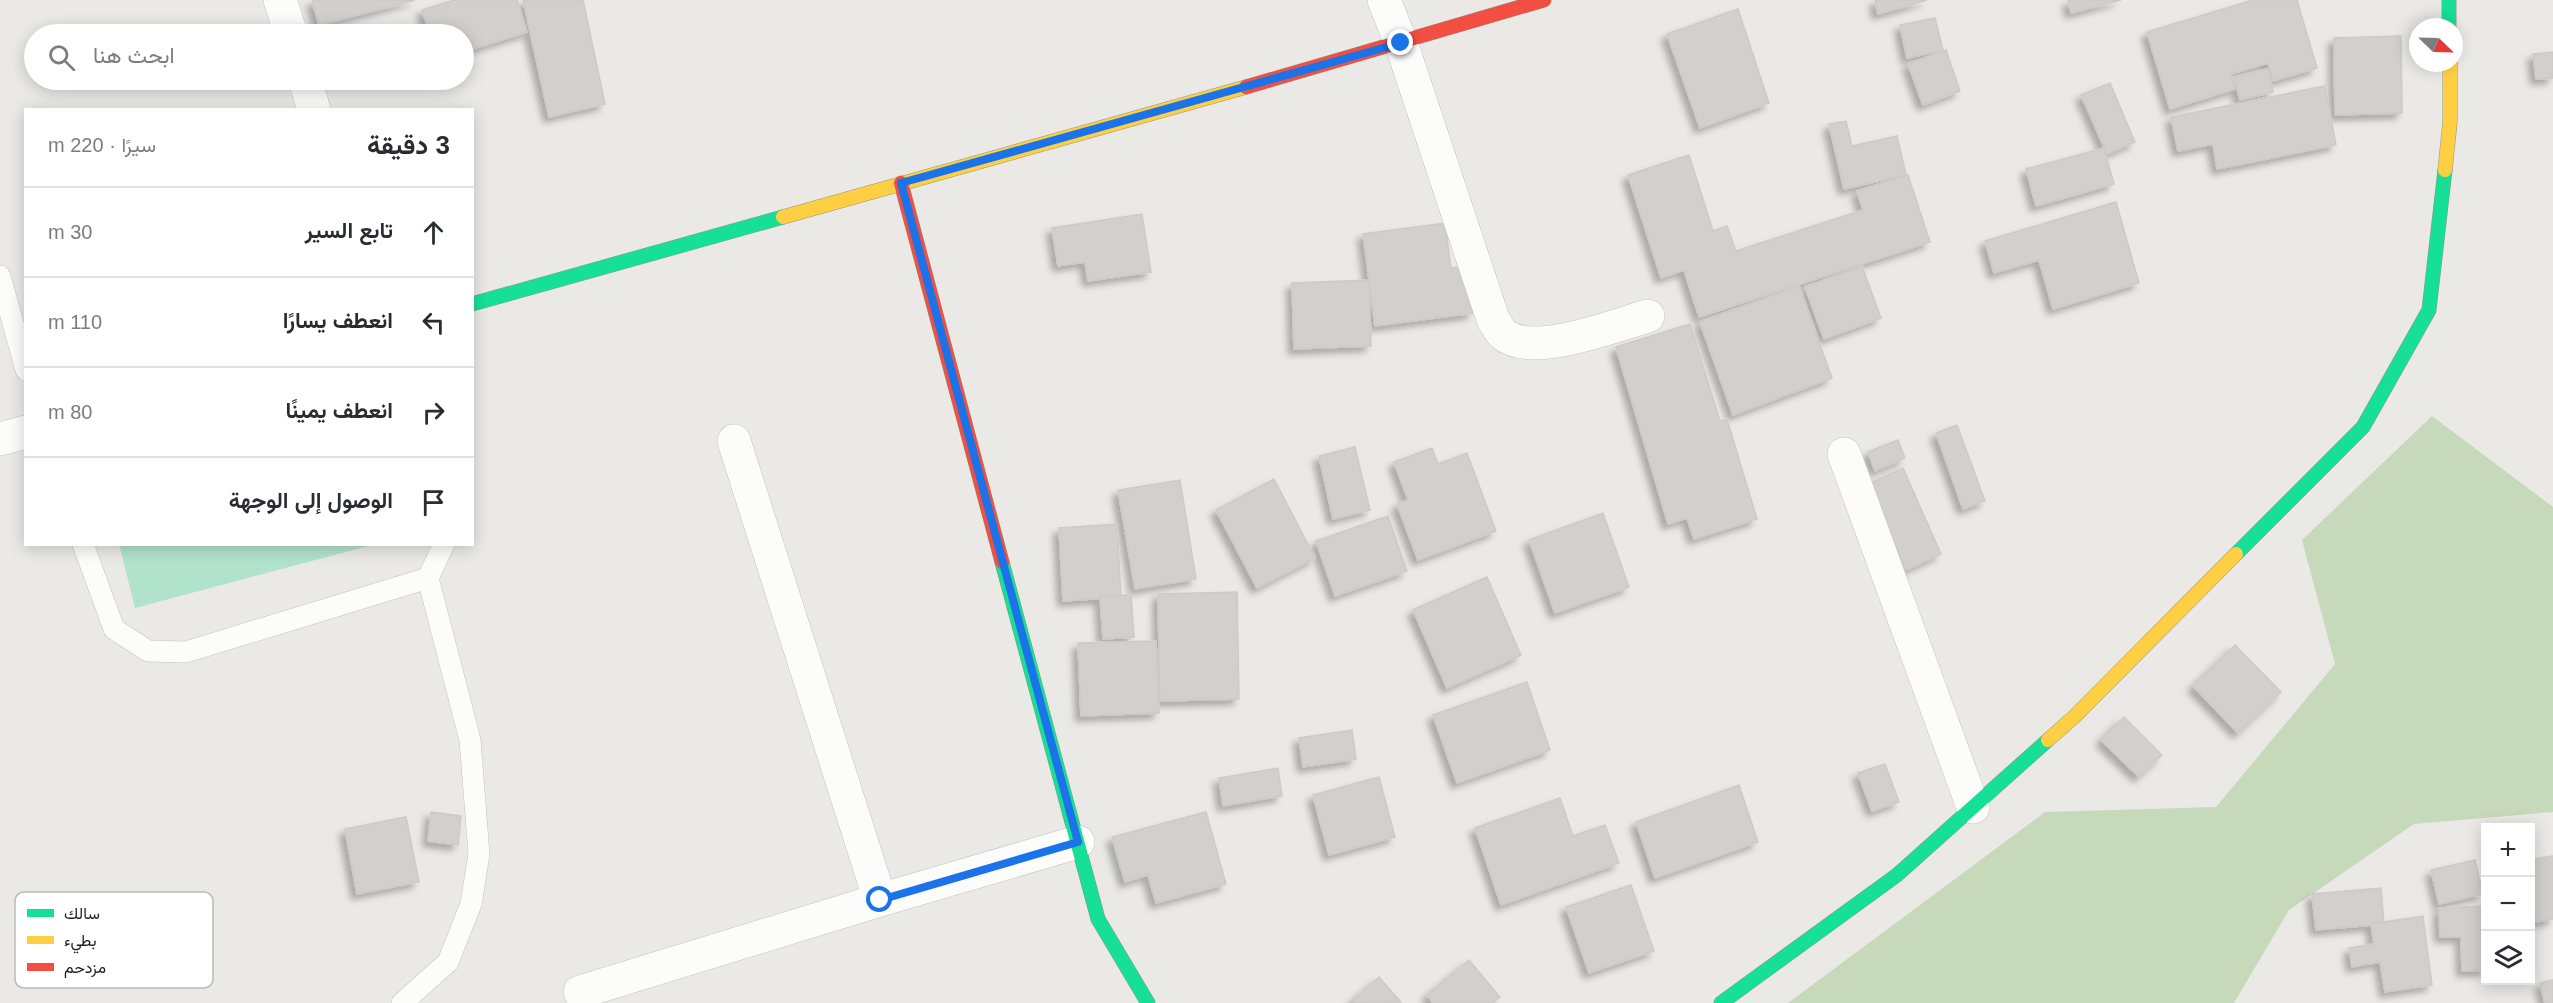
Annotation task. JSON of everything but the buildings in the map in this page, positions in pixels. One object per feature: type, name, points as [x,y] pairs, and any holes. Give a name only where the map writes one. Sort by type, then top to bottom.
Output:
[{"type":"street","points":[[280,0],[288,24]]},
{"type":"street","points":[[1384,0],[1401,43],[1493,319],[1503,334],[1518,342],[1547,344],[1648,316]]},
{"type":"street","points":[[474,303],[1401,43],[1544,0]]},
{"type":"street","points":[[2449,0],[2450,18]]},
{"type":"street","points":[[1721,1003],[1897,875],[2075,716],[2363,427],[2429,310],[2450,122],[2450,72]]},
{"type":"street","points":[[308,90],[313,108]]},
{"type":"street","points":[[901,183],[1098,919],[1148,1003]]},
{"type":"street","points":[[0,439],[24,433]]},
{"type":"street","points":[[734,441],[880,900]]},
{"type":"street","points":[[1844,454],[1973,807]]},
{"type":"street","points":[[580,992],[1078,842]]},
{"type":"lane","points":[[0,276],[24,363]]},
{"type":"lane","points":[[84,546],[114,629],[148,651],[186,652],[428,578]]},
{"type":"lane","points":[[402,1003],[448,962],[471,904],[479,854],[470,740],[428,578],[443,546]]},
{"type":"green space","points":[[2432,416],[2553,507],[2553,812],[2414,824],[2289,910],[2234,1003],[1788,1003],[2045,812],[2216,807],[2335,664],[2302,540]]},
{"type":"green space","points":[[120,546],[368,546],[135,608]]},
{"type":"traffic: fast","points":[[2449,0],[2449,18]]},
{"type":"traffic: fast","points":[[2236,554],[2363,427],[2429,310],[2445,170]]},
{"type":"traffic: fast","points":[[474,303],[783,217]]},
{"type":"traffic: fast","points":[[1002,562],[1098,919],[1148,1003]]},
{"type":"traffic: fast","points":[[1721,1003],[1897,875],[2048,740]]},
{"type":"traffic: slow","points":[[2445,170],[2450,122],[2450,72]]},
{"type":"traffic: slow","points":[[783,217],[1246,87]]},
{"type":"traffic: slow","points":[[2048,740],[2075,716],[2236,554]]},
{"type":"traffic: jam","points":[[1246,87],[1544,0]]},
{"type":"traffic: jam","points":[[901,183],[1002,562]]},
{"type":"route","points":[[880,900],[1078,842],[901,183],[1401,43]]}]
